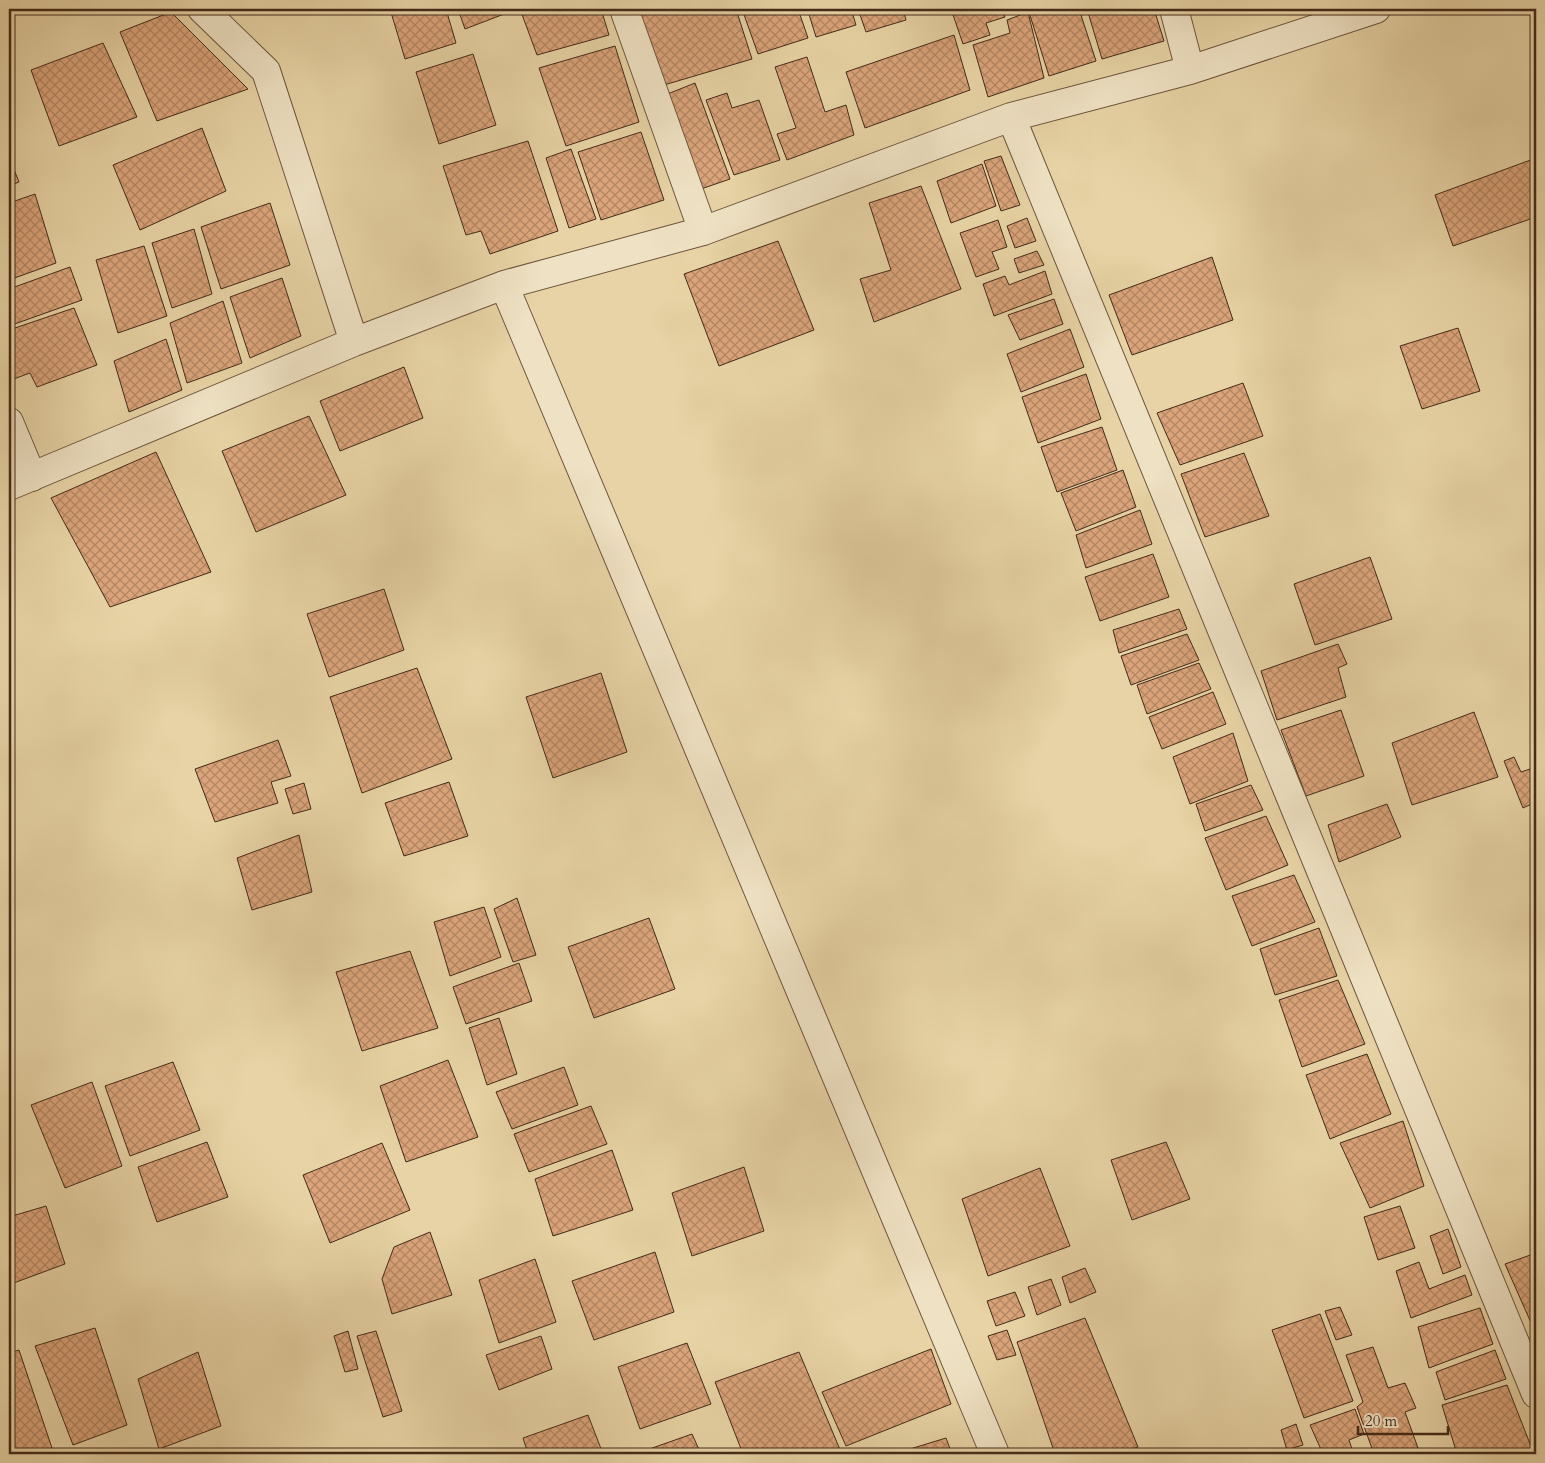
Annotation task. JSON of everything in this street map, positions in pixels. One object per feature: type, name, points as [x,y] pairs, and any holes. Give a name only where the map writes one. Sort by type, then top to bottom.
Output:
[{"type":"street","points":[[202,9],[266,72],[354,342]]},
{"type":"street","points":[[624,9],[703,232]]},
{"type":"street","points":[[1174,9],[1190,70]]},
{"type":"street","points":[[9,422],[20,481],[354,342],[504,285],[703,232],[1011,117],[1190,70],[1376,9]]},
{"type":"street","points":[[1011,117],[1536,1394]]},
{"type":"street","points":[[504,285],[995,1454]]},
{"type":"building","points":[[390,9],[446,9],[456,43],[405,59]]},
{"type":"building","points":[[458,9],[511,9],[512,11],[465,29]]},
{"type":"building","points":[[520,9],[601,9],[609,35],[537,55]]},
{"type":"building","points":[[638,9],[736,9],[752,59],[664,85]]},
{"type":"building","points":[[742,9],[798,9],[808,38],[758,54]]},
{"type":"building","points":[[815,9],[851,9],[856,25],[816,37],[808,11]]},
{"type":"building","points":[[858,9],[903,9],[906,20],[866,32]]},
{"type":"building","points":[[951,9],[1002,9],[1005,17],[986,23],[990,35],[963,44]]},
{"type":"building","points":[[1028,9],[1079,9],[1096,61],[1049,76]]},
{"type":"building","points":[[1087,9],[1154,9],[1164,41],[1102,59]]},
{"type":"building","points":[[171,12],[248,89],[157,121],[120,32]]},
{"type":"building","points":[[1028,12],[1044,78],[988,97],[973,45],[1010,33],[1007,20]]},
{"type":"building","points":[[954,35],[970,90],[865,128],[846,72]]},
{"type":"building","points":[[103,43],[137,117],[59,146],[31,70]]},
{"type":"building","points":[[615,46],[639,122],[566,146],[539,68]]},
{"type":"building","points":[[473,54],[496,125],[439,144],[416,72]]},
{"type":"building","points":[[807,57],[825,112],[846,105],[854,135],[787,160],[777,134],[796,128],[775,67]]},
{"type":"building","points":[[695,83],[730,179],[698,190],[665,95]]},
{"type":"building","points":[[727,93],[732,108],[759,100],[780,160],[734,175],[706,100]]},
{"type":"building","points":[[202,128],[226,191],[140,230],[113,165]]},
{"type":"building","points":[[641,132],[664,200],[601,220],[578,152]]},
{"type":"building","points":[[528,141],[558,231],[490,254],[481,231],[466,235],[443,166]]},
{"type":"building","points":[[571,149],[596,219],[569,228],[546,158]]},
{"type":"building","points":[[1001,156],[1020,205],[1001,211],[984,161]]},
{"type":"building","points":[[9,157],[19,182],[9,186]]},
{"type":"building","points":[[1536,158],[1536,217],[1453,246],[1435,195]]},
{"type":"building","points":[[982,164],[996,206],[951,223],[937,181]]},
{"type":"building","points":[[921,186],[961,289],[874,322],[860,279],[891,270],[869,203]]},
{"type":"building","points":[[35,194],[56,263],[9,280],[9,203]]},
{"type":"building","points":[[270,203],[290,265],[221,289],[201,227]]},
{"type":"building","points":[[1027,218],[1036,241],[1015,248],[1007,226]]},
{"type":"building","points":[[998,220],[1007,247],[992,252],[999,269],[976,277],[960,233]]},
{"type":"building","points":[[194,229],[212,294],[172,308],[152,243]]},
{"type":"building","points":[[778,241],[814,330],[719,366],[684,274]]},
{"type":"building","points":[[144,246],[167,316],[118,333],[96,260]]},
{"type":"building","points":[[1037,251],[1044,265],[1019,273],[1014,259]]},
{"type":"building","points":[[1212,257],[1233,320],[1132,355],[1109,295]]},
{"type":"building","points":[[70,267],[82,300],[9,326],[9,289]]},
{"type":"building","points":[[1045,271],[1052,294],[994,316],[983,284],[1005,276],[1009,285]]},
{"type":"building","points":[[282,278],[301,336],[250,358],[230,297]]},
{"type":"building","points":[[1054,299],[1063,324],[1020,340],[1008,315]]},
{"type":"building","points":[[223,301],[242,363],[187,383],[170,323]]},
{"type":"building","points":[[74,308],[97,365],[37,387],[30,373],[11,380],[9,373],[9,330]]},
{"type":"building","points":[[1458,328],[1480,391],[1422,409],[1400,346]]},
{"type":"building","points":[[1070,329],[1084,367],[1021,392],[1007,354]]},
{"type":"building","points":[[166,339],[182,390],[129,412],[114,361]]},
{"type":"building","points":[[404,367],[423,418],[340,451],[320,401]]},
{"type":"building","points":[[1086,374],[1101,419],[1038,443],[1022,397]]},
{"type":"building","points":[[1243,383],[1263,436],[1180,465],[1157,413]]},
{"type":"building","points":[[309,416],[346,495],[256,532],[222,451]]},
{"type":"building","points":[[1102,427],[1117,470],[1057,492],[1041,447]]},
{"type":"building","points":[[156,452],[211,572],[110,607],[51,498]]},
{"type":"building","points":[[1244,453],[1269,516],[1205,537],[1181,474]]},
{"type":"building","points":[[1123,470],[1136,507],[1076,531],[1061,493]]},
{"type":"building","points":[[1140,510],[1152,544],[1086,568],[1076,535]]},
{"type":"building","points":[[1153,554],[1169,597],[1100,621],[1085,577]]},
{"type":"building","points":[[1370,557],[1392,619],[1315,645],[1294,584]]},
{"type":"building","points":[[384,589],[404,650],[329,677],[307,614]]},
{"type":"building","points":[[1179,609],[1187,629],[1119,653],[1113,630]]},
{"type":"building","points":[[1187,634],[1199,660],[1131,685],[1121,656]]},
{"type":"building","points":[[1338,644],[1347,664],[1338,668],[1346,697],[1277,720],[1261,671]]},
{"type":"building","points":[[1199,663],[1211,689],[1147,714],[1137,685]]},
{"type":"building","points":[[417,668],[452,759],[362,793],[330,697]]},
{"type":"building","points":[[601,673],[627,752],[553,778],[526,697]]},
{"type":"building","points":[[1213,692],[1226,724],[1162,749],[1149,717]]},
{"type":"building","points":[[1341,710],[1364,776],[1306,796],[1281,730]]},
{"type":"building","points":[[1474,712],[1498,777],[1412,805],[1392,743]]},
{"type":"building","points":[[1233,733],[1248,781],[1190,804],[1173,757]]},
{"type":"building","points":[[278,740],[291,776],[271,782],[278,803],[215,822],[195,769]]},
{"type":"building","points":[[1514,757],[1521,772],[1536,767],[1536,802],[1523,808],[1504,761]]},
{"type":"building","points":[[449,782],[468,836],[404,856],[385,803]]},
{"type":"building","points":[[304,783],[311,809],[293,814],[285,789]]},
{"type":"building","points":[[1251,785],[1263,810],[1205,831],[1196,804]]},
{"type":"building","points":[[1387,804],[1401,837],[1339,862],[1328,825]]},
{"type":"building","points":[[1266,816],[1288,865],[1226,890],[1205,838]]},
{"type":"building","points":[[299,835],[312,892],[252,910],[237,858]]},
{"type":"building","points":[[1294,875],[1315,922],[1252,946],[1232,896]]},
{"type":"building","points":[[517,898],[536,955],[513,962],[494,909]]},
{"type":"building","points":[[484,907],[501,957],[450,976],[434,922]]},
{"type":"building","points":[[649,918],[675,989],[594,1018],[568,947]]},
{"type":"building","points":[[1319,928],[1337,976],[1275,995],[1260,949]]},
{"type":"building","points":[[410,951],[438,1028],[362,1051],[336,972]]},
{"type":"building","points":[[519,963],[532,1001],[466,1024],[453,987]]},
{"type":"building","points":[[1338,980],[1365,1044],[1302,1067],[1279,1000]]},
{"type":"building","points":[[499,1018],[517,1074],[487,1085],[469,1028]]},
{"type":"building","points":[[1367,1054],[1391,1114],[1330,1139],[1306,1075]]},
{"type":"building","points":[[448,1060],[478,1137],[406,1162],[380,1086]]},
{"type":"building","points":[[173,1062],[200,1130],[130,1156],[105,1086]]},
{"type":"building","points":[[564,1067],[578,1105],[512,1129],[496,1092]]},
{"type":"building","points":[[92,1082],[122,1166],[65,1188],[31,1105]]},
{"type":"building","points":[[591,1106],[607,1144],[529,1172],[514,1134]]},
{"type":"building","points":[[1403,1121],[1424,1186],[1370,1208],[1340,1143]]},
{"type":"building","points":[[207,1142],[228,1197],[157,1222],[138,1167]]},
{"type":"building","points":[[1166,1142],[1190,1199],[1132,1220],[1111,1160]]},
{"type":"building","points":[[382,1143],[410,1210],[330,1243],[303,1175]]},
{"type":"building","points":[[612,1150],[633,1210],[553,1236],[535,1179]]},
{"type":"building","points":[[744,1167],[764,1231],[692,1256],[672,1193]]},
{"type":"building","points":[[1040,1168],[1070,1246],[988,1276],[962,1199]]},
{"type":"building","points":[[46,1206],[65,1264],[11,1284],[9,1277],[9,1217]]},
{"type":"building","points":[[1400,1206],[1415,1248],[1378,1260],[1364,1217]]},
{"type":"building","points":[[1448,1229],[1461,1267],[1443,1274],[1430,1236]]},
{"type":"building","points":[[430,1232],[452,1295],[392,1314],[382,1279],[394,1247]]},
{"type":"building","points":[[655,1252],[674,1312],[594,1340],[572,1281]]},
{"type":"building","points":[[1536,1253],[1536,1324],[1532,1325],[1505,1264]]},
{"type":"building","points":[[535,1259],[556,1322],[499,1343],[479,1280]]},
{"type":"building","points":[[1419,1262],[1429,1289],[1465,1275],[1472,1295],[1411,1318],[1396,1271]]},
{"type":"building","points":[[1085,1268],[1096,1292],[1070,1303],[1062,1277]]},
{"type":"building","points":[[1051,1279],[1061,1305],[1037,1315],[1028,1287]]},
{"type":"building","points":[[1015,1292],[1025,1316],[996,1326],[987,1301]]},
{"type":"building","points":[[1340,1307],[1352,1335],[1336,1340],[1325,1311]]},
{"type":"building","points":[[1480,1308],[1493,1344],[1429,1368],[1418,1327]]},
{"type":"building","points":[[1320,1314],[1353,1401],[1304,1418],[1272,1330]]},
{"type":"building","points":[[1085,1318],[1138,1447],[1115,1454],[1055,1454],[1017,1342]]},
{"type":"building","points":[[95,1328],[127,1425],[73,1445],[35,1346]]},
{"type":"building","points":[[1007,1330],[1016,1355],[997,1360],[988,1336]]},
{"type":"building","points":[[348,1331],[358,1369],[345,1372],[334,1336]]},
{"type":"building","points":[[376,1331],[402,1411],[383,1417],[357,1336]]},
{"type":"building","points":[[541,1336],[552,1369],[499,1390],[486,1355]]},
{"type":"building","points":[[687,1343],[711,1404],[640,1429],[618,1367]]},
{"type":"building","points":[[1373,1347],[1388,1388],[1405,1383],[1416,1408],[1405,1412],[1418,1448],[1400,1454],[1374,1454],[1357,1407],[1363,1402],[1346,1355]]},
{"type":"building","points":[[931,1349],[951,1404],[846,1446],[822,1392]]},
{"type":"building","points":[[19,1350],[52,1448],[32,1454],[9,1454],[9,1353]]},
{"type":"building","points":[[1495,1350],[1506,1379],[1445,1400],[1436,1372]]},
{"type":"building","points":[[198,1352],[221,1426],[159,1449],[138,1379]]},
{"type":"building","points":[[799,1352],[841,1452],[836,1454],[743,1454],[715,1382]]},
{"type":"building","points":[[1507,1385],[1534,1454],[1457,1454],[1442,1405]]},
{"type":"building","points":[[1355,1409],[1364,1434],[1349,1440],[1353,1452],[1323,1454],[1310,1425]]},
{"type":"building","points":[[588,1415],[603,1454],[528,1454],[523,1438]]},
{"type":"building","points":[[1296,1424],[1303,1445],[1287,1450],[1281,1430]]},
{"type":"building","points":[[692,1434],[701,1454],[642,1454],[641,1452]]},
{"type":"building","points":[[946,1438],[952,1454],[897,1453]]}]
